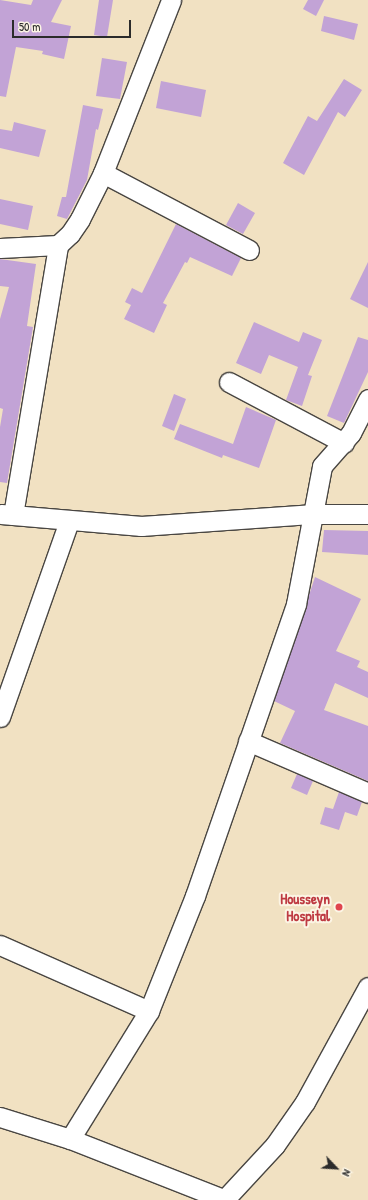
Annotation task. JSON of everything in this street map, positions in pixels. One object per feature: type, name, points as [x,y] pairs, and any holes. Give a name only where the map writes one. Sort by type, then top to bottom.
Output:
[{"type":"street","points":[[171,0],[103,173],[80,218],[70,234],[58,245],[6,515],[141,526],[311,514],[368,514]]},
{"type":"street","points":[[103,173],[249,250]]},
{"type":"street","points":[[0,248],[58,245]]},
{"type":"street","points":[[229,382],[344,443]]},
{"type":"street","points":[[70,1140],[149,1011],[195,896],[296,604],[311,514],[322,466],[326,458],[344,443],[368,399]]},
{"type":"street","points":[[0,717],[69,521]]},
{"type":"street","points":[[248,741],[368,793]]},
{"type":"street","points":[[0,945],[149,1011]]},
{"type":"street","points":[[0,1117],[70,1140],[225,1200],[275,1145],[305,1102],[368,987]]},
{"type":"building","points":[[0,0],[31,5],[33,0],[62,0],[51,22],[71,26],[64,59],[42,54],[43,51],[16,47],[6,97],[0,96]]},
{"type":"building","points":[[99,0],[113,0],[107,37],[94,35]]},
{"type":"building","points":[[308,0],[324,0],[316,16],[303,9]]},
{"type":"building","points":[[324,16],[358,24],[354,40],[321,31]]},
{"type":"building","points":[[102,58],[127,62],[120,99],[96,96]]},
{"type":"building","points":[[344,79],[362,90],[345,117],[338,112],[304,175],[283,163],[308,116],[317,121]]},
{"type":"building","points":[[161,81],[206,90],[201,117],[156,108]]},
{"type":"building","points":[[83,105],[103,109],[98,130],[96,129],[87,180],[67,219],[57,216],[62,197],[66,197]]},
{"type":"building","points":[[14,122],[46,130],[39,157],[0,148],[0,129],[12,131]]},
{"type":"building","points":[[0,199],[33,206],[28,230],[0,224]]},
{"type":"building","points":[[238,203],[255,213],[243,234],[226,225]]},
{"type":"building","points":[[176,224],[241,258],[232,276],[190,257],[187,263],[185,262],[163,303],[167,305],[154,333],[124,319],[131,305],[125,302],[132,288],[142,293]]},
{"type":"building","points":[[0,259],[36,264],[27,326],[33,327],[7,483],[0,482],[0,427],[3,409],[0,408],[0,319],[9,287],[0,286]]},
{"type":"building","points":[[368,262],[368,308],[350,299]]},
{"type":"building","points":[[254,322],[299,342],[303,332],[322,340],[308,375],[312,376],[302,406],[286,400],[298,367],[269,355],[261,374],[236,363]]},
{"type":"building","points":[[358,337],[368,340],[368,372],[344,423],[327,416]]},
{"type":"building","points":[[174,394],[186,399],[174,431],[162,426]]},
{"type":"building","points":[[246,407],[276,420],[259,468],[223,455],[222,458],[174,439],[180,424],[233,444]]},
{"type":"building","points":[[324,530],[368,531],[368,555],[322,552]]},
{"type":"building","points":[[315,577],[361,599],[336,651],[360,661],[357,667],[368,672],[368,698],[335,683],[324,710],[368,726],[368,781],[280,743],[295,711],[274,701]]},
{"type":"building","points":[[297,774],[313,781],[307,795],[291,788]]},
{"type":"building","points":[[339,792],[362,802],[357,816],[345,812],[339,830],[320,824],[325,807],[333,809]]},
{"type":"place","name":"Housseyn Hospital","points":[[339,907]]}]
